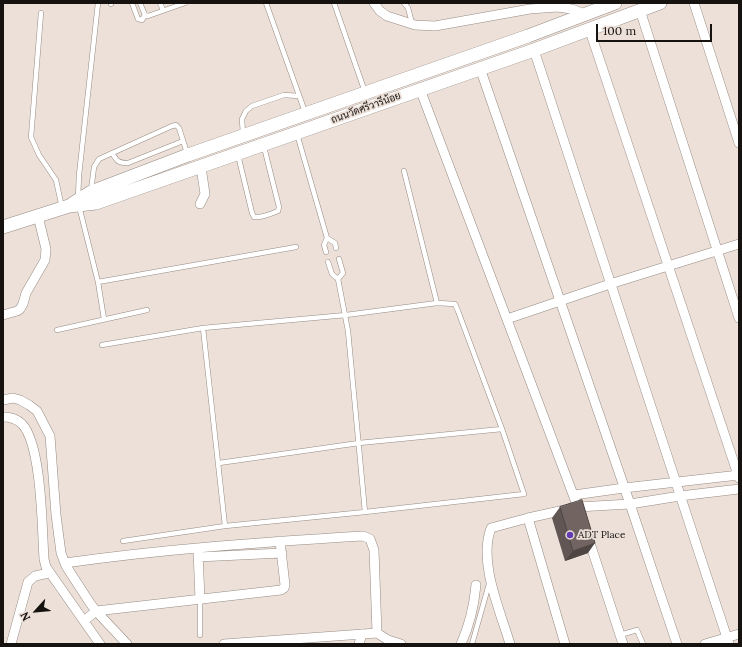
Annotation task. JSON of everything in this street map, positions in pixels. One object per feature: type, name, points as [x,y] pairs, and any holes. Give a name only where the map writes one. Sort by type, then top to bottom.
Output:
[{"type":"main road","name":"ถนนวัดศรีวารีน้อย","points":[[72,205],[91,192],[188,155],[528,36],[615,3]]},
{"type":"main road","name":"ถนนวัดศรีวารีน้อย","points":[[3,227],[72,205],[96,203],[534,50],[589,28],[660,3]]},
{"type":"main road","points":[[188,155],[197,168]]},
{"type":"street","points":[[374,3],[380,11],[387,16],[412,24],[435,26],[515,7],[557,7],[572,9],[584,14]]},
{"type":"street","points":[[694,3],[739,143]]},
{"type":"street","points":[[640,10],[739,318]]},
{"type":"street","points":[[574,495],[676,482],[739,476],[589,28]]},
{"type":"street","points":[[534,50],[728,641]]},
{"type":"street","points":[[480,68],[677,644]]},
{"type":"street","points":[[420,89],[574,495],[623,644]]},
{"type":"street","points":[[197,168],[205,194],[200,204]]},
{"type":"street","points":[[3,315],[17,312],[20,309],[26,293],[45,260],[45,245],[38,216]]},
{"type":"street","points":[[507,318],[739,244]]},
{"type":"street","points":[[3,400],[13,398],[20,400],[37,411],[50,436],[56,515],[61,553],[65,563],[96,611],[127,644]]},
{"type":"street","points":[[4,417],[16,419],[28,432],[37,464],[44,559],[49,573],[100,644]]},
{"type":"street","points":[[37,464],[52,460]]},
{"type":"street","points":[[510,644],[490,581],[488,537],[491,528],[578,507],[630,504],[739,489]]},
{"type":"street","points":[[528,518],[565,644]]},
{"type":"street","points":[[65,563],[125,554],[198,547],[363,536],[370,539],[374,550],[377,633]]},
{"type":"street","points":[[84,621],[96,611],[281,590],[285,585],[280,541]]},
{"type":"street","points":[[198,547],[200,600]]},
{"type":"street","points":[[198,557],[282,553]]},
{"type":"street","points":[[3,635],[12,641],[28,582],[35,576],[49,573]]},
{"type":"street","points":[[461,644],[469,625],[476,585]]},
{"type":"street","points":[[224,644],[314,641],[377,633],[388,640],[401,644]]},
{"type":"street","points":[[359,644],[362,634]]},
{"type":"street","points":[[705,644],[728,641],[739,634]]},
{"type":"lane","points":[[72,205],[78,175],[98,3]]},
{"type":"lane","points":[[132,3],[138,19],[142,20],[146,15],[148,16],[183,3]]},
{"type":"lane","points":[[140,3],[146,15]]},
{"type":"lane","points":[[160,3],[163,10]]},
{"type":"lane","points":[[266,3],[306,114]]},
{"type":"lane","points":[[334,3],[365,92]]},
{"type":"lane","points":[[404,3],[408,8],[412,24]]},
{"type":"lane","points":[[41,13],[31,137],[39,155],[72,205],[98,282],[104,319]]},
{"type":"lane","points":[[244,136],[242,119],[246,111],[252,106],[284,95],[300,96]]},
{"type":"lane","points":[[91,192],[94,167],[99,159],[176,125],[179,128],[188,155]]},
{"type":"lane","points":[[297,133],[327,238],[324,246],[326,252]]},
{"type":"lane","points":[[112,153],[120,163],[128,163],[183,141]]},
{"type":"lane","points":[[238,154],[254,217],[258,218],[274,213],[278,211],[279,207],[263,145]]},
{"type":"lane","points":[[404,171],[437,303]]},
{"type":"lane","points":[[327,238],[335,243],[336,248]]},
{"type":"lane","points":[[98,282],[296,247]]},
{"type":"lane","points":[[338,279],[343,273],[339,259]]},
{"type":"lane","points":[[328,262],[332,274],[338,279],[346,315],[366,512]]},
{"type":"lane","points":[[102,345],[203,328],[346,315],[437,303],[455,304],[502,429],[524,494],[225,526],[123,541]]},
{"type":"lane","points":[[57,330],[147,310]]},
{"type":"lane","points":[[203,328],[225,526]]},
{"type":"lane","points":[[219,463],[359,443],[502,429]]},
{"type":"lane","points":[[472,644],[490,581]]},
{"type":"lane","points":[[200,600],[200,635]]},
{"type":"lane","points":[[620,635],[637,630],[643,644]]},
{"type":"building","points":[[582,500],[595,543],[573,551],[560,507]]},
{"type":"place","name":"ADT Place","points":[[570,535]]}]
